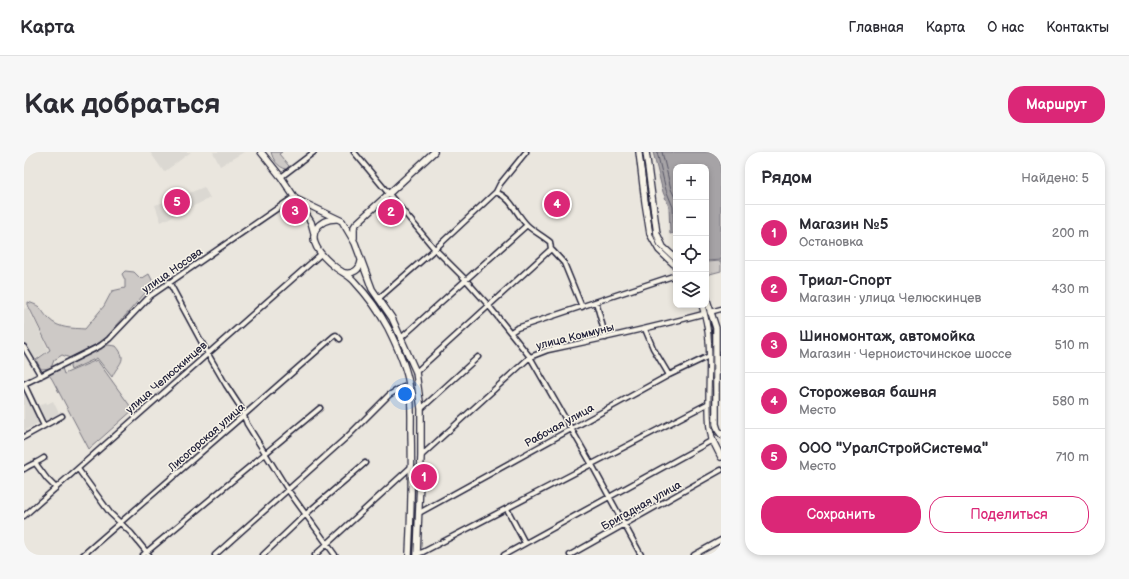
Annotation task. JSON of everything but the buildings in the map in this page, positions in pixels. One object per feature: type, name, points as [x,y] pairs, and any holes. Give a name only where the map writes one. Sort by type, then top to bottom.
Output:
[{"type":"main road","points":[[261,152],[281,176],[311,222],[315,243],[321,254],[342,273],[353,279],[359,286],[384,321],[402,358],[409,386],[412,464],[409,555]]},
{"type":"main road","points":[[355,243],[354,227],[369,211],[434,152]]},
{"type":"main road","points":[[639,152],[650,234],[659,250],[673,263]]},
{"type":"main road","points":[[646,152],[657,234],[663,247],[673,256]]},
{"type":"main road","points":[[295,198],[339,220],[349,223],[354,222],[369,211]]},
{"type":"main road","points":[[314,233],[323,222],[329,219],[339,220],[355,243],[372,290],[392,318],[416,372],[421,409],[419,513],[420,554]]},
{"type":"main road","points":[[342,273],[350,274],[356,271],[361,264],[361,260]]},
{"type":"main road","points":[[709,306],[716,328],[718,352],[718,396],[716,424],[721,434]]},
{"type":"main road","points":[[703,308],[708,335],[708,403],[710,428],[712,442],[721,457]]},
{"type":"main road","points":[[712,442],[721,441]]},
{"type":"main road","points":[[412,464],[421,459]]},
{"type":"street","points":[[281,176],[314,152]]},
{"type":"street","points":[[354,152],[435,249],[489,306],[530,357],[610,497],[641,555]]},
{"type":"street","points":[[378,299],[435,249],[496,192],[500,184],[526,152]]},
{"type":"street","points":[[496,192],[504,195],[527,224],[542,234],[550,242],[551,249],[564,263],[582,307]]},
{"type":"street","name":"улица Носова","points":[[24,384],[84,355],[105,343],[143,303],[169,282],[295,198]]},
{"type":"street","points":[[401,338],[527,224]]},
{"type":"street","points":[[416,372],[551,249]]},
{"type":"street","name":"улица Челюскинцев","points":[[24,516],[321,254]]},
{"type":"street","points":[[511,332],[517,328],[673,276]]},
{"type":"street","points":[[169,282],[208,354],[241,408],[247,424],[288,490],[335,555]]},
{"type":"street","points":[[596,302],[606,338]]},
{"type":"street","name":"улица Коммуны","points":[[421,459],[530,357],[548,350],[645,329],[721,309]]},
{"type":"street","points":[[645,329],[653,348],[670,375]]},
{"type":"street","name":"Лисогорская улица","points":[[83,555],[335,335],[340,339]]},
{"type":"street","points":[[24,347],[41,376]]},
{"type":"street","name":"Рабочая улица","points":[[419,513],[670,375],[707,357],[709,358]]},
{"type":"street","points":[[421,409],[478,358]]},
{"type":"street","points":[[24,384],[44,426]]},
{"type":"street","points":[[215,555],[368,417],[389,395],[399,389],[409,386]]},
{"type":"street","points":[[420,554],[708,403]]},
{"type":"street","points":[[78,469],[110,512],[130,533],[146,554],[320,408]]},
{"type":"street","points":[[24,437],[62,416]]},
{"type":"street","points":[[504,555],[712,442]]},
{"type":"street","points":[[24,469],[30,464],[36,464],[44,458]]},
{"type":"street","points":[[263,555],[306,514],[365,463]]},
{"type":"street","points":[[36,464],[56,488]]},
{"type":"street","points":[[315,555],[412,464]]},
{"type":"street","name":"Бригадная улица","points":[[570,555],[721,470]]},
{"type":"street","points":[[507,509],[525,543]]},
{"type":"street","points":[[694,555],[721,540]]},
{"type":"shaded area","points":[[150,152],[191,152],[164,172]]},
{"type":"shaded area","points":[[213,152],[244,152],[220,166]]},
{"type":"shaded area","points":[[271,152],[282,152],[279,154],[289,166],[286,169],[278,165]]},
{"type":"shaded area","points":[[204,187],[210,198],[161,222],[155,205],[174,199],[173,197],[176,196],[177,198]]},
{"type":"shaded area","points":[[721,261],[721,271],[709,274],[709,262]]},
{"type":"shaded area","points":[[125,271],[134,272],[141,279],[149,274],[155,286],[145,293],[104,340],[70,358],[62,355],[54,360],[51,368],[41,369],[36,360],[50,350],[28,305],[28,302],[39,307],[49,319],[57,325],[85,329],[104,306],[112,291],[125,288],[125,280],[122,274]]},
{"type":"shaded area","points":[[28,307],[48,350],[35,359],[24,342],[24,309]]},
{"type":"shaded area","points":[[108,345],[116,346],[122,355],[121,362],[112,377],[97,358],[71,370],[70,364]]},
{"type":"shaded area","points":[[97,360],[133,410],[89,449],[49,375],[62,368],[64,374]]},
{"type":"shaded area","points":[[24,389],[40,422],[24,431]]},
{"type":"shaded area","points":[[53,401],[59,413],[45,421],[39,406],[46,402],[47,404]]},
{"type":"water","points":[[653,152],[721,152],[721,260],[709,261],[709,164],[673,164],[673,233],[670,234],[669,207],[663,192]]},
{"type":"tram line","points":[[642,152],[653,235],[658,246],[673,260]]},
{"type":"tram line","points":[[706,308],[709,320],[712,350],[712,427],[714,433],[721,439]]},
{"type":"place","name":"ООО \"УралСтройСистема\"","points":[[177,202]]},
{"type":"place","name":"Сторожевая башня","points":[[557,204]]},
{"type":"place","name":"Шиномонтаж, автомойка","points":[[295,211]]},
{"type":"place","name":"Триал-Спорт","points":[[391,212]]},
{"type":"place","name":"Магазин №5","points":[[424,477]]}]
